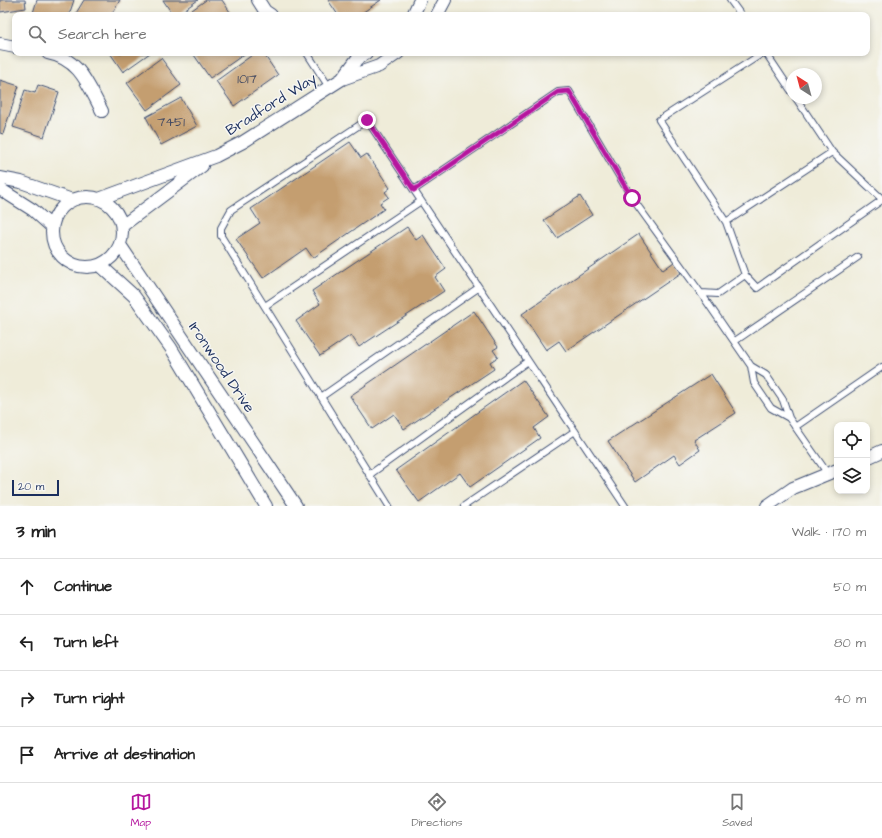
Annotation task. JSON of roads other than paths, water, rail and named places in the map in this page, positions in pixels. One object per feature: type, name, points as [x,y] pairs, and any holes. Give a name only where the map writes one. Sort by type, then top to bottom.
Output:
[{"type":"street","points":[[258,0],[266,12]]},
{"type":"street","points":[[414,12],[420,0]]},
{"type":"street","points":[[439,12],[445,0]]},
{"type":"street","points":[[0,44],[12,46]]},
{"type":"street","points":[[62,56],[80,71],[102,111]]},
{"type":"street","name":"Bradford Way","points":[[342,79],[357,59],[362,56]]},
{"type":"street","name":"Bradford Way","points":[[99,199],[216,156],[243,142],[342,79],[379,66],[394,56]]},
{"type":"street","name":"Bradford Way","points":[[122,226],[216,156]]},
{"type":"street","points":[[0,178],[21,182],[72,200],[90,197],[99,199],[114,209],[122,226],[120,245],[115,254],[100,265],[80,267],[63,258],[53,243],[52,227],[58,212],[72,200]]},
{"type":"street","points":[[0,189],[33,210],[52,227]]},
{"type":"street","name":"Ironwood Drive","points":[[120,245],[296,506]]},
{"type":"street","points":[[100,265],[134,296],[171,348],[266,506]]},
{"type":"street","points":[[870,457],[882,451]]},
{"type":"street","points":[[767,506],[793,488],[832,472]]},
{"type":"lane","points":[[730,0],[738,12]]},
{"type":"lane","points":[[309,56],[329,87]]},
{"type":"lane","points":[[757,56],[659,120],[726,222],[745,275],[757,288],[882,199],[832,152],[800,104]]},
{"type":"lane","points":[[768,56],[786,83]]},
{"type":"lane","points":[[414,190],[558,92],[569,91],[632,198],[701,293],[751,366],[754,383],[771,408],[789,418]]},
{"type":"lane","points":[[389,506],[221,236],[221,228],[231,210],[367,120],[625,506]]},
{"type":"lane","points":[[726,222],[832,152]]},
{"type":"lane","points":[[265,306],[421,201]]},
{"type":"lane","points":[[735,341],[858,257]]},
{"type":"lane","points":[[701,293],[718,294],[745,275]]},
{"type":"lane","points":[[321,396],[478,288]]},
{"type":"lane","points":[[369,475],[528,361]]},
{"type":"lane","points":[[751,366],[766,375],[783,400],[789,418],[795,427],[832,472]]},
{"type":"lane","points":[[795,427],[882,367]]},
{"type":"lane","points":[[464,506],[574,431]]}]
